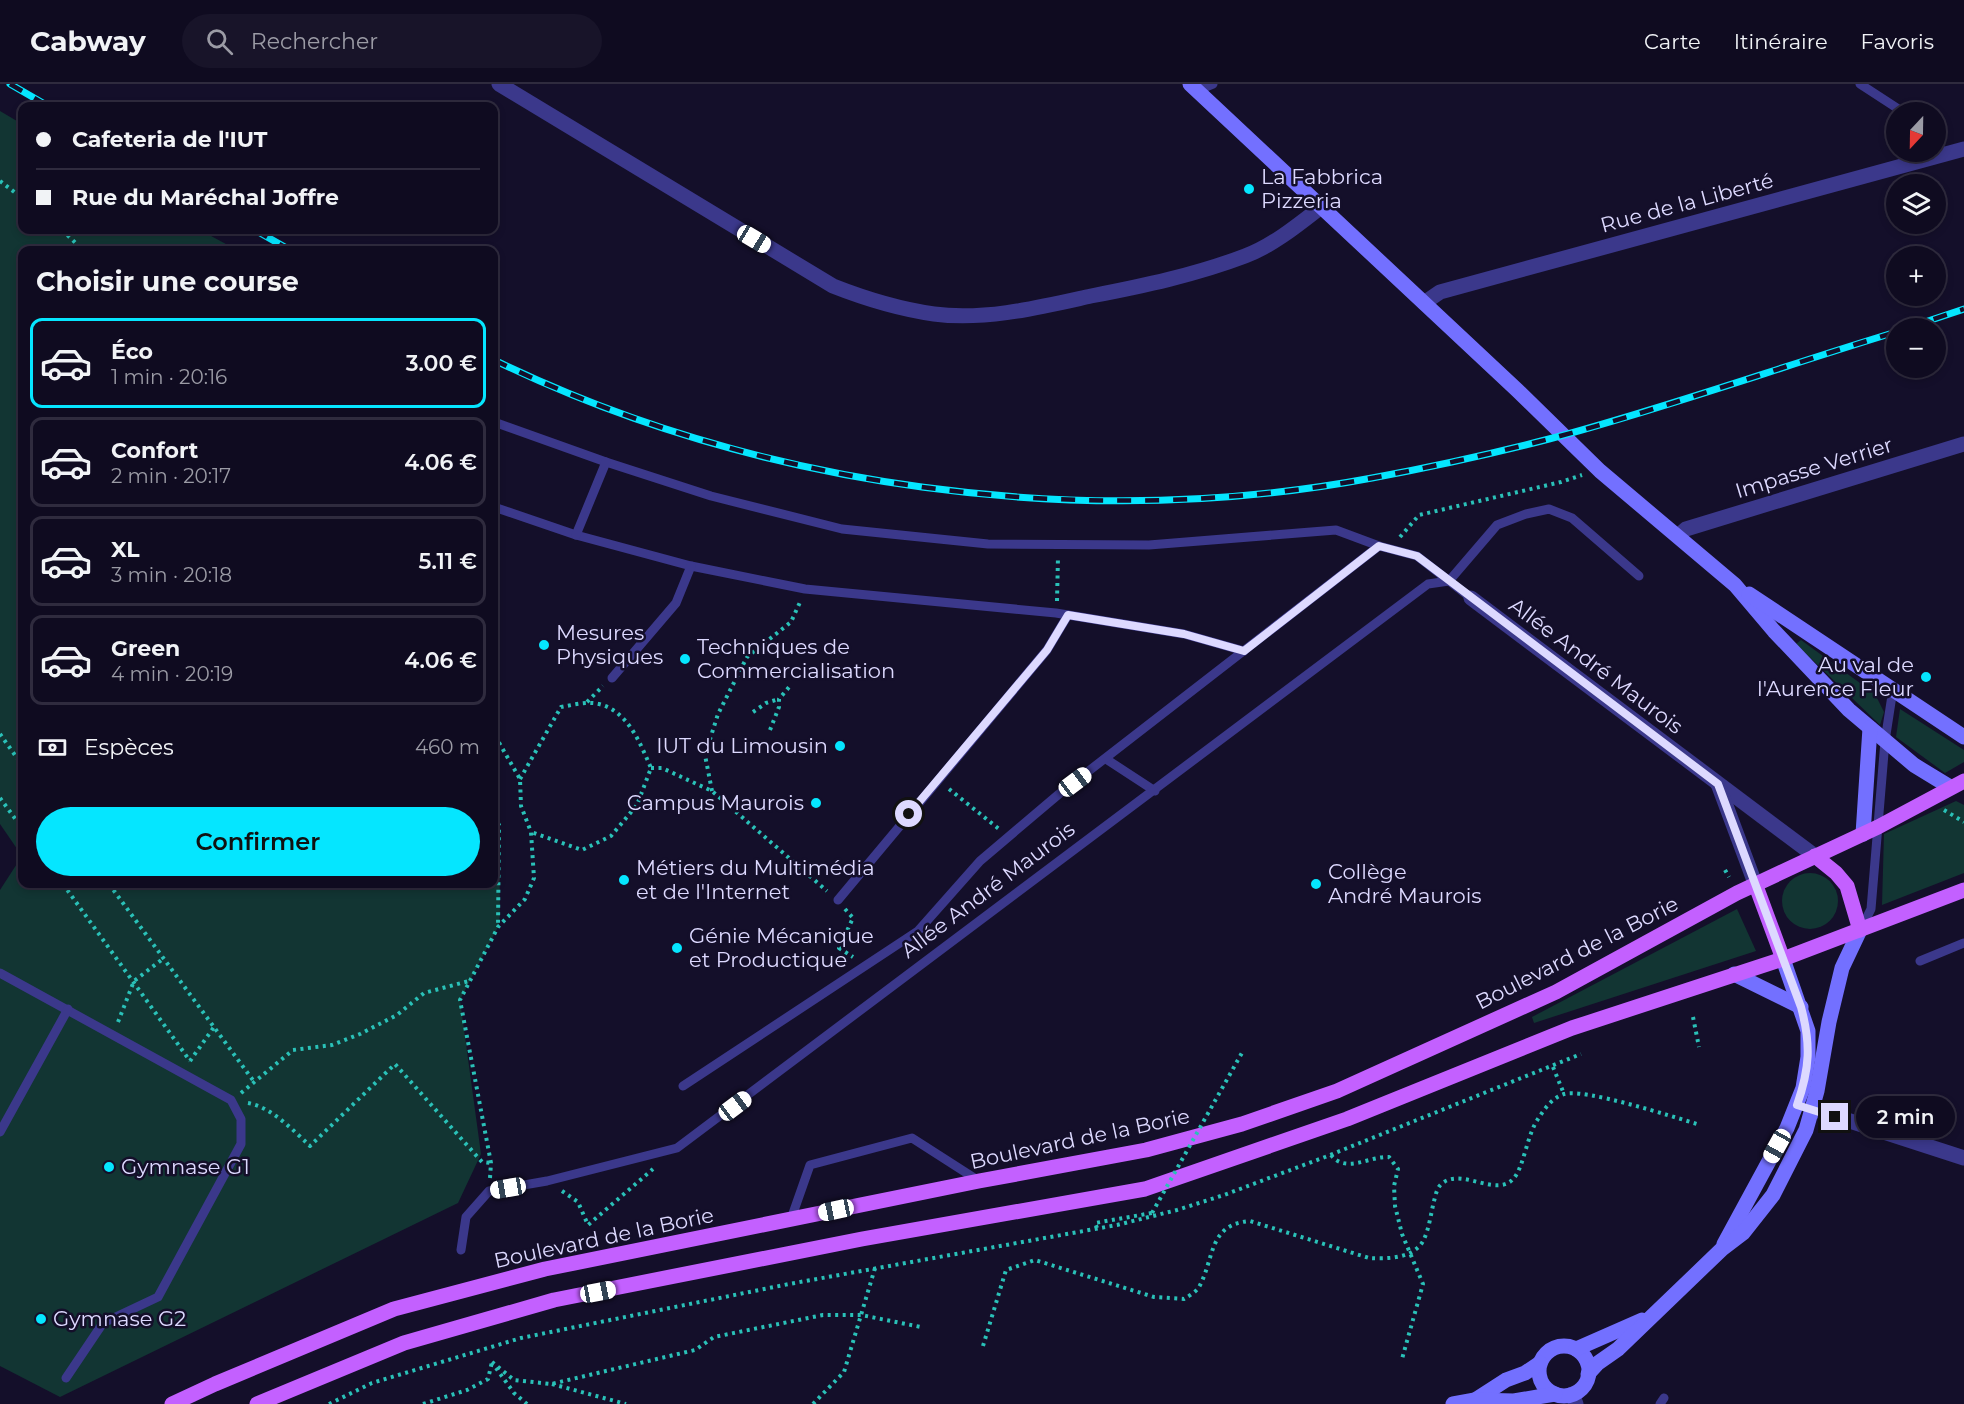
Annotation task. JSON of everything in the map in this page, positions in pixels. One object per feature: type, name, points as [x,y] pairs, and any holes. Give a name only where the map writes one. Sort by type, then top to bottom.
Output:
[{"type":"main road","points":[[1193,87],[1600,471],[1735,585],[1964,737]]},
{"type":"main road","points":[[1735,585],[1790,648],[1849,710],[1914,765],[1957,784],[1964,795]]},
{"type":"main road","points":[[1863,834],[1870,728]]},
{"type":"main road","name":"Boulevard de la Borie","points":[[172,1404],[394,1309],[545,1269],[979,1181],[1146,1150],[1242,1124],[1337,1091],[1556,992],[1737,893],[1878,827],[1957,784]]},
{"type":"main road","name":"Allée André Maurois","points":[[1815,856],[1836,873],[1847,886],[1860,930]]},
{"type":"main road","points":[[1722,1249],[1797,1105],[1809,1057],[1808,1031],[1801,1007],[1756,886]]},
{"type":"main road","points":[[257,1404],[404,1343],[554,1300],[862,1239],[1145,1189],[1347,1119],[1572,1028],[1783,959],[1964,890]]},
{"type":"main road","points":[[1588,1374],[1598,1363],[1618,1349],[1722,1249],[1743,1233],[1773,1195],[1796,1153],[1813,1109],[1842,968],[1860,930]]},
{"type":"main road","points":[[1734,974],[1801,1007]]},
{"type":"main road","points":[[1576,1349],[1656,1313]]},
{"type":"main road","points":[[1453,1404],[1475,1400],[1514,1401],[1555,1394],[1574,1399],[1586,1382],[1588,1374],[1586,1359],[1576,1349],[1567,1346],[1557,1347],[1549,1351],[1540,1363],[1525,1373],[1506,1380],[1475,1400]]},
{"type":"main road","points":[[1540,1363],[1540,1378],[1548,1390],[1555,1394]]},
{"type":"street","points":[[499,84],[833,286],[893,307],[935,314],[979,315],[1039,307],[1168,281],[1247,256],[1286,233],[1321,207]]},
{"type":"street","name":"Rue de la Liberté","points":[[1946,154],[1964,149]]},
{"type":"street","name":"Rue de la Liberté","points":[[1424,303],[1440,292],[1916,162]]},
{"type":"street","name":"Impasse Verrier","points":[[1678,536],[1686,529],[1964,444]]},
{"type":"street","name":"Allée André Maurois","points":[[1471,598],[1815,856]]},
{"type":"street","points":[[1718,784],[1756,886]]},
{"type":"street","points":[[1813,1109],[1964,1158]]},
{"type":"lane","points":[[1193,87],[1213,84]]},
{"type":"lane","points":[[1860,84],[1888,102]]},
{"type":"lane","points":[[498,423],[711,496],[842,529],[988,543],[1149,545],[1336,530],[1379,546]]},
{"type":"lane","points":[[576,535],[606,462]]},
{"type":"lane","points":[[498,508],[576,535],[691,566],[805,589],[1068,615],[1184,634],[1244,651]]},
{"type":"lane","points":[[1449,581],[1497,525],[1526,514],[1549,509],[1572,518],[1639,576]]},
{"type":"lane","name":"Allée André Maurois","points":[[683,1086],[918,931],[980,861],[1059,794],[1379,546],[1417,556],[1471,598]]},
{"type":"lane","points":[[612,678],[676,603],[691,566]]},
{"type":"lane","name":"Allée André Maurois","points":[[489,1191],[546,1181],[677,1148],[1428,584],[1449,581]]},
{"type":"lane","points":[[838,900],[1047,650],[1068,615]]},
{"type":"lane","points":[[1860,930],[1871,909],[1885,741],[1893,689]]},
{"type":"lane","points":[[1106,759],[1155,790]]},
{"type":"lane","points":[[1920,961],[1964,943]]},
{"type":"lane","points":[[0,973],[68,1008],[231,1100],[241,1119],[241,1144],[158,1297],[103,1323],[66,1378]]},
{"type":"lane","points":[[0,1132],[68,1008]]},
{"type":"lane","points":[[1797,1105],[1813,1109]]},
{"type":"lane","points":[[791,1219],[810,1165],[912,1138],[979,1181]]},
{"type":"lane","points":[[461,1250],[466,1217],[489,1191]]},
{"type":"path","points":[[0,182],[18,195]]},
{"type":"path","points":[[66,234],[79,246]]},
{"type":"path","points":[[1390,549],[1419,515],[1600,471]]},
{"type":"path","points":[[1058,594],[1059,544]]},
{"type":"path","points":[[712,791],[705,755],[718,714],[747,657],[791,622],[805,589]]},
{"type":"path","points":[[586,703],[612,678]]},
{"type":"path","points":[[753,712],[766,703],[779,699],[790,686]]},
{"type":"path","points":[[770,730],[779,707],[779,699]]},
{"type":"path","points":[[520,779],[561,707],[586,703],[600,704],[621,716],[632,728],[651,768],[637,806],[611,836],[582,850],[531,832]]},
{"type":"path","points":[[0,734],[18,759]]},
{"type":"path","points":[[489,1191],[491,1163],[460,1000],[498,927],[525,899],[534,878],[531,832],[521,806],[520,779],[498,741]]},
{"type":"path","points":[[651,768],[662,768],[712,791],[838,900],[853,918],[839,948]]},
{"type":"path","points":[[938,780],[1009,837]]},
{"type":"path","points":[[0,798],[18,823]]},
{"type":"path","points":[[1941,808],[1964,822]]},
{"type":"path","points":[[498,823],[498,927]]},
{"type":"path","points":[[1725,870],[1729,877]]},
{"type":"path","points":[[66,888],[198,1069]]},
{"type":"path","points":[[112,888],[255,1083]]},
{"type":"path","points":[[113,1033],[134,981],[164,958]]},
{"type":"path","points":[[231,1100],[255,1083],[293,1050],[332,1045],[397,1015],[424,993],[470,981]]},
{"type":"path","points":[[1693,1017],[1699,1047]]},
{"type":"path","points":[[190,1061],[214,1028]]},
{"type":"path","points":[[1097,1228],[1095,1223],[1152,1213],[1242,1051]]},
{"type":"path","points":[[329,1404],[372,1383],[521,1338],[684,1304],[1117,1225],[1177,1210],[1331,1155],[1581,1054]]},
{"type":"path","points":[[231,1100],[255,1104],[288,1125],[310,1146],[395,1064],[482,1162],[491,1163]]},
{"type":"path","points":[[1553,1067],[1564,1094]]},
{"type":"path","points":[[983,1346],[1006,1270],[1035,1260],[1154,1297],[1184,1299],[1198,1289],[1219,1235],[1228,1226],[1238,1222],[1250,1221],[1369,1258],[1387,1259],[1411,1252],[1422,1242],[1438,1188],[1445,1181],[1454,1178],[1496,1185],[1509,1182],[1516,1177],[1535,1124],[1550,1101],[1564,1094],[1586,1094],[1697,1124]]},
{"type":"path","points":[[546,1181],[578,1202],[588,1225],[677,1148]]},
{"type":"path","points":[[1331,1155],[1336,1161],[1346,1165],[1377,1156],[1389,1157],[1398,1169],[1394,1186],[1395,1206],[1402,1234],[1423,1284],[1402,1359]]},
{"type":"path","points":[[813,1404],[844,1372],[875,1268]]},
{"type":"path","points":[[551,1384],[695,1350],[714,1337],[823,1315],[861,1315],[921,1328]]},
{"type":"path","points":[[492,1362],[514,1380],[551,1384],[626,1404]]},
{"type":"path","points":[[423,1404],[467,1390],[488,1379],[492,1362]]},
{"type":"path","points":[[492,1362],[514,1392],[527,1404]]},
{"type":"green space","points":[[0,111],[18,122],[18,234],[207,234],[230,246],[18,246],[18,850],[0,824]]},
{"type":"green space","points":[[1801,640],[1875,694],[1884,712],[1880,725],[1796,644]]},
{"type":"green space","points":[[1900,709],[1964,750],[1964,762],[1945,773],[1896,737]]},
{"type":"green space","points":[[1956,801],[1964,805],[1964,873],[1882,905],[1884,834]]},
{"type":"green space","points":[[498,823],[500,915],[498,927],[460,1000],[481,1154],[458,1203],[60,1397],[0,1366],[0,890],[18,862],[18,888],[498,888]]},
{"type":"green space","points":[[1804,873],[1816,873],[1826,877],[1834,885],[1838,901],[1834,917],[1826,925],[1816,929],[1804,929],[1794,925],[1786,917],[1782,907],[1782,895],[1786,885],[1794,877]]},
{"type":"green space","points":[[1737,909],[1756,951],[1534,1023],[1532,1017]]},
{"type":"railway","points":[[10,84],[41,102]]},
{"type":"railway","points":[[262,234],[283,246]]},
{"type":"railway","points":[[1937,318],[1964,309]]},
{"type":"railway","points":[[498,362],[596,404],[702,440],[812,468],[924,487],[1037,498],[1150,500],[1262,494],[1372,478],[1439,465],[1549,439],[1636,414],[1886,335]]},
{"type":"place","name":"La Fabbrica Pizzeria","points":[[1249,189]]},
{"type":"place","name":"Mesures Physiques","points":[[544,645]]},
{"type":"place","name":"Techniques de Commercialisation","points":[[685,659]]},
{"type":"place","name":"Au val de l'Aurence Fleur","points":[[1926,677]]},
{"type":"place","name":"IUT du Limousin","points":[[840,746]]},
{"type":"place","name":"Campus Maurois","points":[[816,803]]},
{"type":"place","name":"Métiers du Multimédia et de l'Internet","points":[[624,880]]},
{"type":"place","name":"Collège André Maurois","points":[[1316,884]]},
{"type":"place","name":"Génie Mécanique et Productique","points":[[677,948]]},
{"type":"place","name":"Gymnase G1","points":[[109,1167]]},
{"type":"place","name":"Gymnase G2","points":[[41,1319]]},
{"type":"route","points":[[909,814],[1047,650],[1068,615],[1184,634],[1244,651],[1379,546],[1417,556],[1718,784],[1808,1031],[1809,1057],[1797,1105],[1835,1117]]}]
